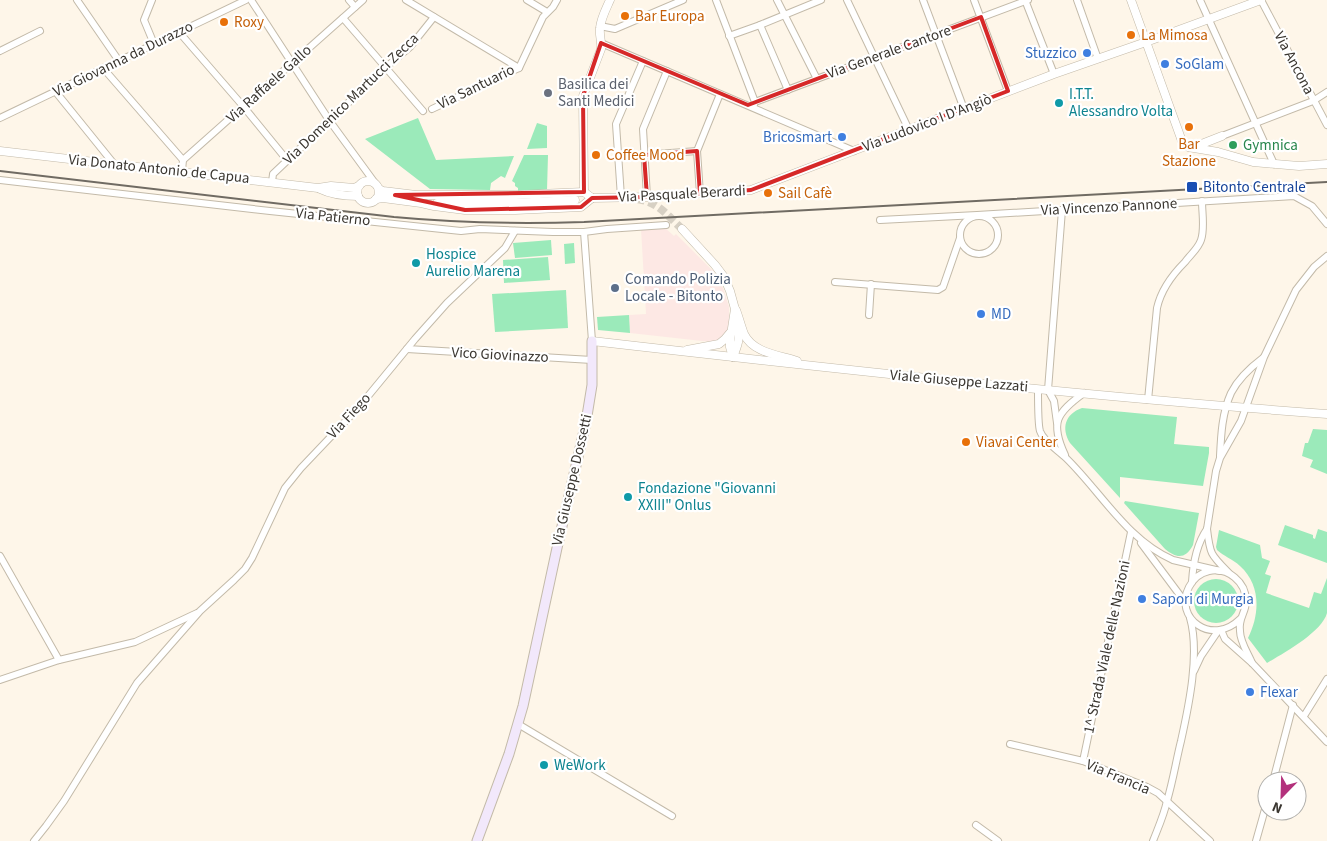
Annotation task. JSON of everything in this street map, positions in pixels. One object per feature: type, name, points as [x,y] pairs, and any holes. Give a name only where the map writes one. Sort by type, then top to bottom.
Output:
[{"type":"main road","name":"Via Giuseppe Dossetti","points":[[477,841],[503,772],[518,724],[586,422],[590,400],[592,342]]},
{"type":"street","points":[[77,0],[119,61]]},
{"type":"street","points":[[153,0],[144,20],[154,44]]},
{"type":"street","name":"Via Giovanna da Durazzo","points":[[0,118],[246,0]]},
{"type":"street","points":[[251,0],[329,120],[377,186],[379,192],[376,199]]},
{"type":"street","points":[[350,0],[355,7]]},
{"type":"street","name":"Via Raffaele Gallo","points":[[183,160],[363,0]]},
{"type":"street","points":[[406,0],[519,68]]},
{"type":"street","points":[[527,0],[547,12]]},
{"type":"street","name":"Via Santuario","points":[[432,109],[519,68],[543,17],[553,8],[557,0]]},
{"type":"street","points":[[592,198],[584,192],[583,96],[600,49],[601,20],[610,0]]},
{"type":"street","points":[[600,26],[615,29],[683,0]]},
{"type":"street","points":[[716,0],[754,105]]},
{"type":"street","points":[[777,0],[817,79]]},
{"type":"street","points":[[729,36],[821,0]]},
{"type":"street","points":[[848,0],[909,130]]},
{"type":"street","points":[[923,0],[964,109]]},
{"type":"street","points":[[974,0],[1008,91]]},
{"type":"street","points":[[1026,0],[1054,74]]},
{"type":"street","name":"Via Generale Cantore","points":[[754,105],[788,90],[1026,0]]},
{"type":"street","points":[[1077,0],[1098,59]]},
{"type":"street","points":[[1131,0],[1183,144],[1188,147],[1218,152],[1253,162],[1299,166],[1327,164]]},
{"type":"street","points":[[1200,0],[1274,164]]},
{"type":"street","name":"Via Ludovico I D'Angiò","points":[[601,44],[720,94],[754,105],[854,151],[1054,74],[1209,20],[1243,3],[1261,0]]},
{"type":"street","name":"Via Ancona","points":[[1261,0],[1327,126]]},
{"type":"street","name":"Via Domenico Martucci Zecca","points":[[272,182],[273,174],[385,68],[410,47],[434,17]]},
{"type":"street","points":[[343,18],[423,111]]},
{"type":"street","points":[[760,25],[788,90]]},
{"type":"street","points":[[0,51],[40,32]]},
{"type":"street","points":[[178,32],[243,106],[287,160]]},
{"type":"street","points":[[621,198],[616,124],[643,61]]},
{"type":"street","points":[[103,68],[183,160],[182,171]]},
{"type":"street","points":[[647,197],[643,129],[667,71]]},
{"type":"street","points":[[55,92],[114,164]]},
{"type":"street","points":[[1192,148],[1256,124],[1313,100],[1327,92]]},
{"type":"street","points":[[700,194],[697,151],[720,94]]},
{"type":"street","points":[[1218,152],[1222,136]]},
{"type":"street","name":"Via Donato Antonio de Capua","points":[[0,151],[318,188],[330,193],[358,196],[366,202],[383,198],[465,210],[581,207],[592,198]]},
{"type":"street","points":[[644,155],[697,151]]},
{"type":"street","name":"Via Pasquale Berardi","points":[[592,198],[647,197],[751,190],[854,151]]},
{"type":"street","name":"Via Patierno","points":[[0,180],[270,211],[461,230],[584,232],[666,225]]},
{"type":"street","name":"Via Donato Antonio de Capua","points":[[318,188],[331,186],[354,188],[364,181],[372,181],[383,191],[416,195],[516,195],[584,192]]},
{"type":"street","points":[[358,196],[359,186]]},
{"type":"street","points":[[416,195],[460,202]]},
{"type":"street","name":"Via Vincenzo Pannone","points":[[880,220],[1294,196],[1312,206],[1327,224]]},
{"type":"street","points":[[421,203],[511,203],[575,200]]},
{"type":"street","points":[[1148,400],[1159,299],[1165,287],[1196,250],[1202,238],[1202,201]]},
{"type":"street","points":[[1062,210],[1048,390],[1054,401],[1056,432],[1066,458]]},
{"type":"street","points":[[977,215],[990,219],[998,229],[997,242],[989,252],[983,254],[971,252],[962,244],[960,238],[962,226],[966,221],[977,215]]},
{"type":"street","points":[[682,229],[715,265],[724,277],[730,291],[740,330],[733,357]]},
{"type":"street","name":"Via Fiego","points":[[200,612],[245,568],[252,558],[285,488],[301,468],[359,407],[446,303],[505,248],[515,231]]},
{"type":"street","name":"Via Giuseppe Dossetti","points":[[584,232],[592,342]]},
{"type":"street","points":[[835,282],[938,290],[943,287],[960,238]]},
{"type":"street","points":[[1189,615],[1201,627],[1219,631],[1228,628],[1240,619],[1245,610],[1244,590],[1238,581],[1210,552],[1207,530],[1216,471],[1220,458],[1241,421],[1264,357],[1296,290],[1314,267],[1327,256]]},
{"type":"street","points":[[868,315],[871,284]]},
{"type":"street","points":[[733,357],[730,347],[735,309]]},
{"type":"street","points":[[735,309],[744,334],[751,344],[761,350],[814,366]]},
{"type":"street","points":[[680,352],[719,344],[726,339],[732,330]]},
{"type":"street","name":"Viale Giuseppe Lazzati","points":[[592,342],[1084,394],[1327,414]]},
{"type":"street","name":"Vico Giovinazzo","points":[[407,349],[592,360]]},
{"type":"street","points":[[1220,458],[1221,431],[1231,393],[1250,368],[1264,357]]},
{"type":"street","points":[[1038,389],[1040,430],[1050,444],[1066,458],[1138,538],[1186,602]]},
{"type":"street","points":[[1056,422],[1063,410],[1071,402],[1084,394]]},
{"type":"street","points":[[1192,582],[1193,564],[1197,550],[1207,530]]},
{"type":"street","name":"1^ Strada Viale delle Nazioni","points":[[1083,762],[1132,532]]},
{"type":"street","points":[[1138,538],[1166,557],[1179,563],[1193,564],[1230,574]]},
{"type":"street","points":[[0,556],[59,660]]},
{"type":"street","points":[[1153,841],[1167,802],[1188,709],[1193,672],[1192,625],[1186,602],[1187,592],[1197,576],[1212,571],[1220,571]]},
{"type":"street","points":[[0,680],[59,660],[135,642],[200,612]]},
{"type":"street","points":[[34,841],[64,801],[137,683],[200,612]]},
{"type":"street","points":[[1240,619],[1242,641],[1252,663]]},
{"type":"street","points":[[1219,631],[1304,716],[1327,742]]},
{"type":"street","points":[[1193,672],[1201,656],[1219,631]]},
{"type":"street","points":[[1304,716],[1327,679]]},
{"type":"street","points":[[1276,771],[1293,706]]},
{"type":"street","points":[[518,724],[672,816]]},
{"type":"street","name":"Via Francia","points":[[1010,744],[1083,762],[1147,787],[1158,794],[1210,841]]},
{"type":"street","points":[[1256,841],[1262,821]]},
{"type":"street","points":[[976,825],[998,841]]},
{"type":"highlighted area","points":[[981,17],[1008,91],[751,190],[700,194],[697,151],[644,155],[647,197],[592,198],[581,207],[465,210],[395,195],[584,192],[583,96],[601,43],[748,105]]},
{"type":"shaded area","points":[[665,228],[674,236],[676,234],[713,271],[723,288],[729,307],[728,330],[713,342],[630,333],[629,315],[646,314],[641,229]]},
{"type":"green space","points":[[418,118],[436,160],[514,156],[505,178],[501,176],[491,183],[490,190],[430,189],[365,139]]},
{"type":"green space","points":[[537,123],[547,126],[547,148],[527,149]]},
{"type":"green space","points":[[524,155],[548,155],[547,190],[518,191],[515,183],[512,181]]},
{"type":"green space","points":[[551,240],[552,255],[515,258],[513,243]]},
{"type":"green space","points":[[574,243],[575,263],[565,264],[564,244]]},
{"type":"green space","points":[[548,257],[550,280],[504,283],[503,260]]},
{"type":"green space","points":[[566,290],[568,328],[495,332],[492,294]]},
{"type":"green space","points":[[629,315],[630,333],[598,330],[597,317]]},
{"type":"green space","points":[[1082,408],[1177,417],[1174,444],[1209,447],[1203,486],[1120,477],[1120,498],[1070,443],[1067,437],[1065,427],[1068,418]]},
{"type":"green space","points":[[1313,429],[1327,430],[1327,474],[1310,467],[1313,460],[1302,456],[1305,443],[1308,443]]},
{"type":"green space","points":[[1125,501],[1199,513],[1193,545],[1190,550],[1184,555],[1177,556],[1165,549],[1124,503]]},
{"type":"green space","points":[[1285,525],[1313,535],[1315,539],[1318,529],[1327,532],[1327,563],[1278,545]]},
{"type":"green space","points":[[1219,530],[1260,545],[1262,558],[1270,561],[1265,574],[1271,576],[1266,593],[1309,608],[1314,592],[1321,594],[1327,578],[1327,613],[1324,620],[1310,635],[1267,663],[1248,638],[1255,619],[1256,610],[1255,591],[1252,582],[1240,566],[1217,550]]},
{"type":"green space","points":[[1220,579],[1232,585],[1237,592],[1237,610],[1232,617],[1225,622],[1212,623],[1204,620],[1197,613],[1194,597],[1197,589],[1204,582]]},
{"type":"tunnel","points":[[637,199],[657,206],[682,229]]},
{"type":"railway","points":[[0,171],[394,217],[442,221],[513,223],[584,222],[1327,182]]},
{"type":"place","name":"Bar Europa","points":[[625,16]]},
{"type":"place","name":"Roxy","points":[[224,22]]},
{"type":"place","name":"La Mimosa","points":[[1131,35]]},
{"type":"place","name":"Stuzzico","points":[[1087,53]]},
{"type":"place","name":"SoGlam","points":[[1165,64]]},
{"type":"place","name":"Basilica dei Santi Medici","points":[[548,93]]},
{"type":"place","name":"I.T.T. Alessandro Volta","points":[[1059,103]]},
{"type":"place","name":"Bar Stazione","points":[[1189,127]]},
{"type":"place","name":"Bricosmart","points":[[842,137]]},
{"type":"place","name":"Gymnica","points":[[1233,145]]},
{"type":"place","name":"Coffee Mood","points":[[596,155]]},
{"type":"place","name":"Bitonto Centrale","points":[[1192,187]]},
{"type":"place","name":"Sail Cafè","points":[[768,193]]},
{"type":"place","name":"Hospice Aurelio Marena","points":[[416,263]]},
{"type":"place","name":"Comando Polizia Locale - Bitonto","points":[[615,288]]},
{"type":"place","name":"MD","points":[[981,314]]},
{"type":"place","name":"Viavai Center","points":[[966,442]]},
{"type":"place","name":"Fondazione \"Giovanni XXIII\" Onlus","points":[[628,497]]},
{"type":"place","name":"Sapori di Murgia","points":[[1142,599]]},
{"type":"place","name":"Flexar","points":[[1250,692]]},
{"type":"place","name":"WeWork","points":[[544,765]]}]
